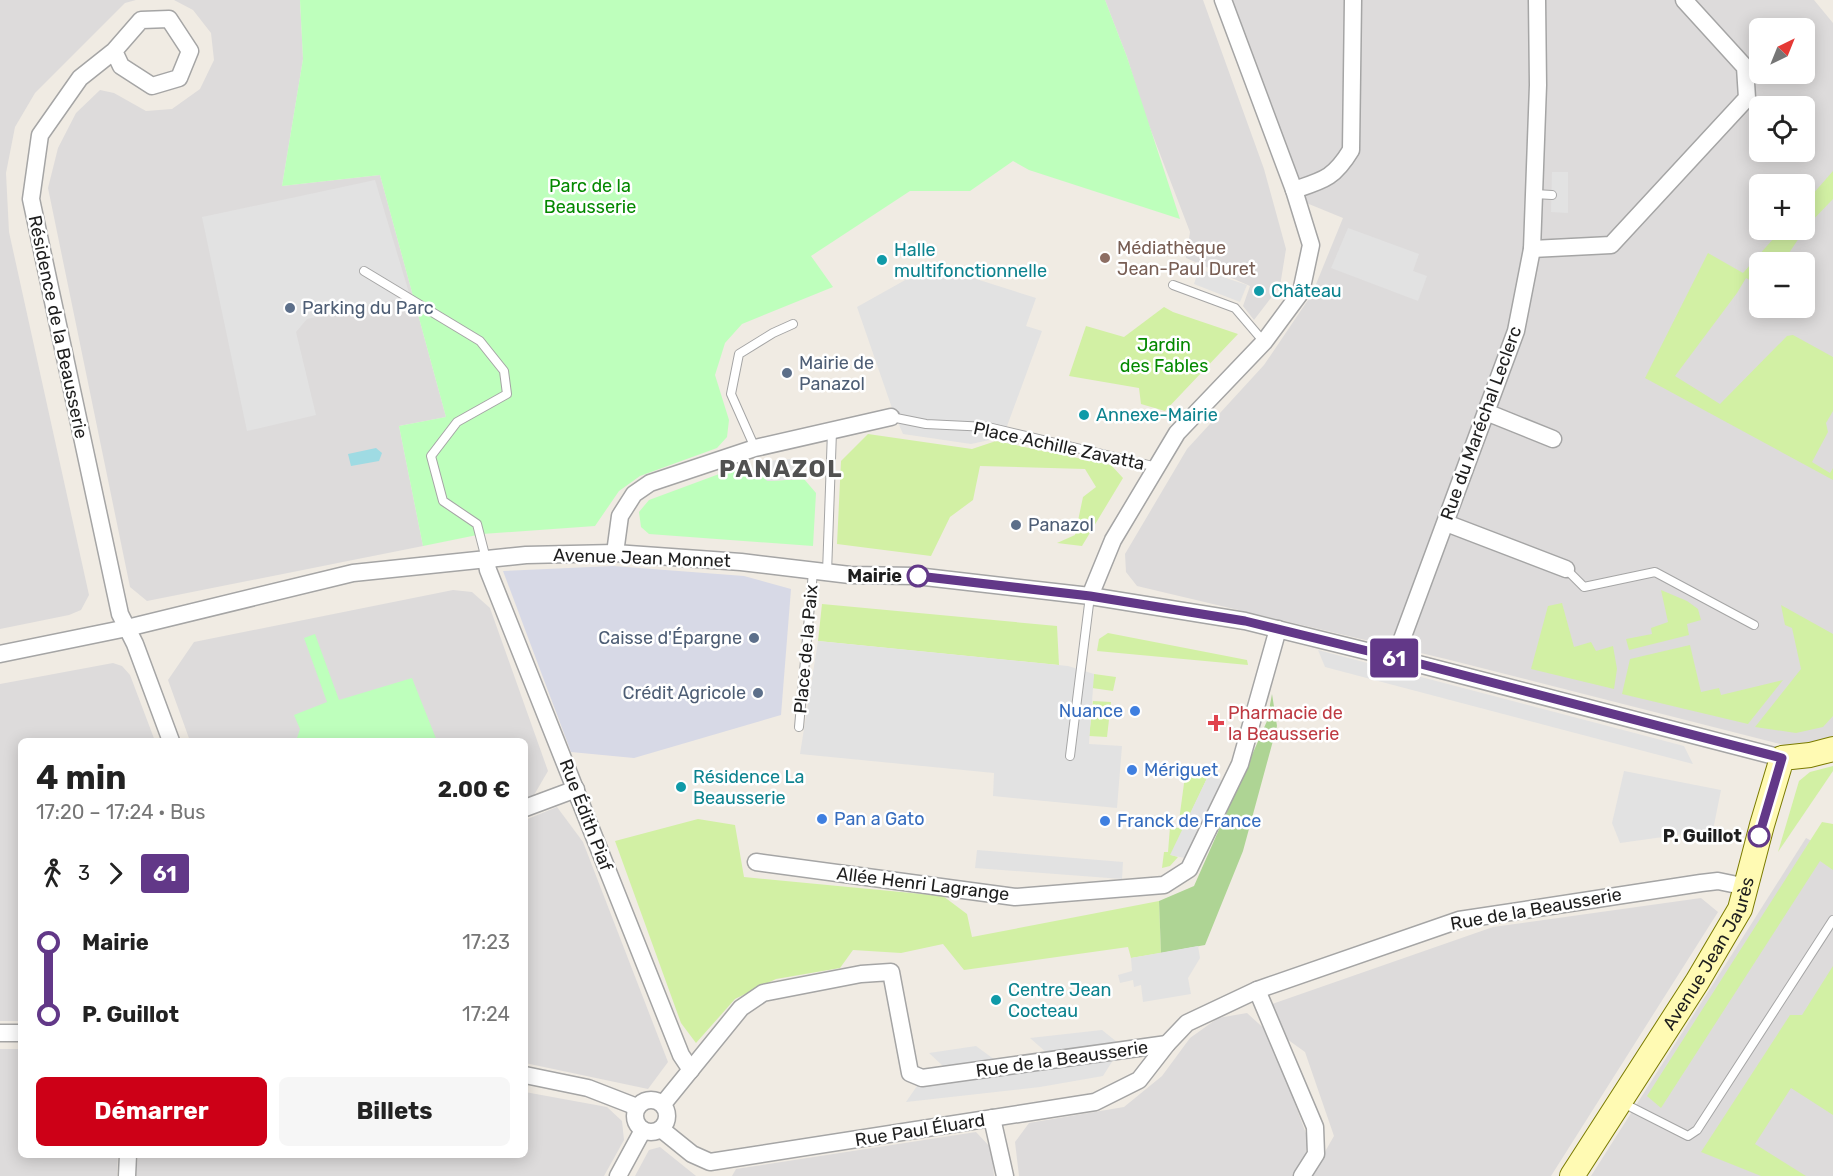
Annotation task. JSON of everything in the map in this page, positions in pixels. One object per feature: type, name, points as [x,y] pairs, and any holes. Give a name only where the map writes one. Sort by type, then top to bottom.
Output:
[{"type":"main road","points":[[1782,758],[1810,755],[1833,749]]},
{"type":"main road","name":"Avenue Jean Jaurès","points":[[1572,1176],[1698,982],[1740,909],[1782,758]]},
{"type":"street","points":[[1090,596],[1113,540],[1177,434],[1264,342],[1301,292],[1311,245],[1294,190],[1223,0]]},
{"type":"street","points":[[1294,190],[1323,180],[1341,167],[1351,150],[1353,0]]},
{"type":"street","name":"Rue du Maréchal Leclerc","points":[[1395,658],[1516,331],[1543,194],[1537,0]]},
{"type":"street","points":[[1532,249],[1611,245],[1747,98],[1745,67],[1684,0]]},
{"type":"street","name":"Résidence de la Beausserie","points":[[114,51],[121,66],[152,86],[179,78],[190,51],[169,19],[141,20],[114,51],[80,78],[40,135],[31,199],[120,614],[135,644],[170,738]]},
{"type":"street","points":[[1486,412],[1553,439]]},
{"type":"street","points":[[615,553],[621,516],[634,494],[650,483],[755,448],[891,417]]},
{"type":"street","points":[[1446,523],[1566,569]]},
{"type":"street","name":"Avenue Jean Monnet","points":[[0,654],[127,628],[353,573],[537,554],[615,553],[741,562],[820,572],[916,576],[1090,596],[1245,621],[1782,758]]},
{"type":"street","name":"Rue Édith Piaf","points":[[486,559],[488,570],[651,980],[681,1055],[690,1070]]},
{"type":"street","name":"Allée Henri Lagrange","points":[[756,862],[1015,897],[1164,885],[1188,869],[1240,764],[1278,629]]},
{"type":"street","points":[[528,807],[576,789]]},
{"type":"street","name":"Rue de la Beausserie","points":[[663,1104],[741,1008],[763,993],[861,974],[891,972],[910,1073],[921,1078],[1167,1044],[1187,1023],[1257,990],[1459,920],[1718,881],[1747,887]]},
{"type":"street","points":[[1257,990],[1315,1127],[1316,1154],[1302,1176]]},
{"type":"street","points":[[0,1033],[18,1033]]},
{"type":"street","name":"Rue Paul Éluard","points":[[661,1129],[713,1169],[992,1118],[1095,1102],[1139,1080],[1167,1044]]},
{"type":"street","points":[[528,1076],[588,1088],[637,1107]]},
{"type":"street","points":[[644,1101],[659,1101],[663,1104],[667,1119],[661,1129],[653,1132],[644,1130],[636,1122],[635,1112],[644,1101]]},
{"type":"street","points":[[992,1118],[1005,1176]]},
{"type":"street","points":[[618,1176],[644,1130]]},
{"type":"street","points":[[127,1176],[128,1158]]},
{"type":"lane","points":[[364,271],[480,341],[504,371],[507,394],[457,422],[431,456],[443,501],[477,524],[486,559]]},
{"type":"lane","points":[[1173,285],[1235,308],[1264,342]]},
{"type":"lane","points":[[755,448],[731,394],[739,354],[773,333],[793,324]]},
{"type":"lane","name":"Place Achille Zavatta","points":[[891,417],[926,424],[988,427],[1157,467]]},
{"type":"lane","name":"Place de la Paix","points":[[799,727],[804,665],[820,572],[832,431]]},
{"type":"lane","points":[[1566,569],[1584,587],[1655,572],[1754,625]]},
{"type":"lane","points":[[1070,756],[1090,596]]},
{"type":"lane","points":[[1620,1101],[1688,1137],[1697,1130],[1833,920]]},
{"type":"shaded area","points":[[0,0],[136,0],[125,3],[35,93],[15,127],[6,173],[9,232],[89,595],[81,610],[69,615],[0,629]]},
{"type":"shaded area","points":[[174,0],[300,0],[303,59],[282,186],[380,175],[446,417],[399,426],[423,546],[147,601],[130,587],[48,188],[58,148],[76,113],[100,90],[114,93],[146,111],[172,109],[200,89],[214,60],[211,33],[193,10]]},
{"type":"shaded area","points":[[1105,0],[1203,0],[1264,169],[1286,249],[1280,286],[1254,320],[1243,306],[1250,286],[1186,258],[1190,232],[1145,115],[1127,57]]},
{"type":"shaded area","points":[[1230,0],[1814,0],[1833,23],[1833,737],[1796,748],[1446,659],[1137,586],[1126,572],[1125,554],[1187,449],[1264,365],[1312,294],[1343,218],[1304,202]]},
{"type":"shaded area","points":[[1552,172],[1568,172],[1568,213],[1551,212]]},
{"type":"shaded area","name":"Parking du Parc","points":[[375,180],[410,296],[307,319],[296,332],[316,415],[247,431],[202,217]]},
{"type":"shaded area","points":[[1348,228],[1419,254],[1413,271],[1427,276],[1418,301],[1331,268]]},
{"type":"shaded area","points":[[932,265],[1036,298],[1026,326],[1042,331],[1003,437],[971,444],[903,434],[893,411],[857,307]]},
{"type":"shaded area","points":[[1199,269],[1247,285],[1240,302],[1194,284]]},
{"type":"shaded area","points":[[801,458],[804,479],[767,481],[759,471],[757,462]]},
{"type":"shaded area","points":[[613,566],[744,576],[791,589],[781,715],[634,758],[571,752],[503,571]]},
{"type":"shaded area","points":[[453,590],[472,592],[490,608],[548,771],[534,795],[528,798],[528,738],[189,738],[168,680],[194,642]]},
{"type":"shaded area","points":[[818,641],[1068,666],[1094,674],[1089,744],[1122,746],[1117,808],[993,796],[994,773],[800,754]]},
{"type":"shaded area","points":[[1318,650],[1684,746],[1693,764],[1325,667]]},
{"type":"shaded area","points":[[113,663],[122,666],[130,675],[154,738],[18,738],[18,1021],[0,1021],[0,684]]},
{"type":"shaded area","points":[[1624,771],[1721,790],[1713,830],[1620,843],[1612,823]]},
{"type":"shaded area","points":[[1209,774],[1223,781],[1185,858],[1170,855]]},
{"type":"shaded area","points":[[557,807],[583,842],[668,1062],[648,1089],[528,1064],[528,819]]},
{"type":"shaded area","points":[[1806,838],[1833,852],[1833,1176],[1591,1176]]},
{"type":"shaded area","points":[[977,850],[1123,862],[1122,879],[975,868]]},
{"type":"shaded area","points":[[1701,898],[1718,912],[1551,1176],[1311,1176],[1334,1136],[1305,1052],[1280,1034],[1269,1005],[1493,927]]},
{"type":"shaded area","points":[[1198,946],[1200,958],[1188,978],[1191,994],[1143,1002],[1141,985],[1134,987],[1133,980],[1120,983],[1118,975],[1132,971],[1131,958]]},
{"type":"shaded area","points":[[1247,1013],[1269,1033],[1308,1139],[1305,1158],[1294,1176],[1019,1176],[1015,1142],[1029,1123],[1124,1107],[1162,1076],[1190,1038],[1218,1018]]},
{"type":"shaded area","points":[[1102,1030],[1122,1046],[1103,1076],[1040,1087],[906,1102],[919,1083],[944,1067],[929,1053],[976,1046],[995,1060],[1047,1053],[1030,1038]]},
{"type":"shaded area","points":[[0,1049],[18,1049],[18,1158],[118,1158],[117,1176],[0,1176]]},
{"type":"shaded area","points":[[528,1093],[607,1107],[622,1121],[624,1140],[604,1176],[136,1176],[138,1158],[528,1158]]},
{"type":"shaded area","points":[[976,1132],[992,1149],[994,1176],[732,1176],[736,1169]]},
{"type":"shaded area","points":[[660,1147],[696,1176],[635,1176],[649,1150]]},
{"type":"green space","name":"Parc de la Beausserie","points":[[300,0],[1105,0],[1127,57],[1180,219],[1029,170],[1013,161],[970,191],[910,191],[811,256],[833,287],[742,324],[725,343],[715,375],[729,420],[727,437],[717,448],[640,476],[619,491],[595,526],[482,534],[423,546],[399,426],[446,417],[380,175],[282,186],[303,59]]},
{"type":"green space","points":[[1833,171],[1833,199],[1815,218],[1815,192]]},
{"type":"green space","points":[[1772,240],[1798,240],[1790,252],[1762,252]]},
{"type":"green space","points":[[1708,253],[1743,273],[1749,266],[1749,280],[1746,278],[1675,376],[1720,404],[1787,336],[1793,335],[1833,357],[1833,411],[1826,423],[1828,432],[1812,462],[1830,473],[1833,468],[1833,480],[1645,378]]},
{"type":"green space","name":"Jardin des Fables","points":[[1164,307],[1238,334],[1165,411],[1141,404],[1139,388],[1069,376],[1086,326],[1124,337]]},
{"type":"green space","points":[[868,434],[972,449],[996,441],[1111,465],[1123,478],[1082,546],[1057,543],[1075,535],[1083,497],[1096,487],[1085,469],[980,466],[973,500],[950,517],[931,556],[837,544],[841,461]]},
{"type":"green space","points":[[738,467],[759,471],[768,481],[804,479],[816,493],[813,546],[649,534],[641,527],[639,512],[649,500]]},
{"type":"green space","points":[[1661,590],[1687,601],[1698,609],[1701,620],[1687,624],[1689,635],[1629,650],[1626,639],[1652,634],[1651,628],[1668,622]]},
{"type":"green space","points":[[1562,603],[1574,647],[1591,642],[1596,651],[1613,646],[1617,669],[1614,689],[1531,669],[1548,606]]},
{"type":"green space","points":[[822,604],[1057,626],[1059,665],[818,641]]},
{"type":"green space","points":[[1781,605],[1833,634],[1833,716],[1823,727],[1796,733],[1755,727],[1801,669],[1792,628],[1785,625]]},
{"type":"green space","points":[[1108,633],[1247,660],[1248,665],[1097,651],[1099,639]]},
{"type":"green space","points":[[315,634],[339,700],[412,678],[436,738],[297,738],[300,729],[294,715],[327,702],[304,638]]},
{"type":"green space","points":[[1690,645],[1701,692],[1719,688],[1721,695],[1783,680],[1748,724],[1622,694],[1630,659]]},
{"type":"green space","points":[[1094,674],[1116,677],[1113,691],[1092,688]]},
{"type":"green space","points":[[1272,694],[1277,726],[1243,851],[1205,945],[1161,953],[1159,901],[1194,886],[1267,721]]},
{"type":"green space","points":[[1093,701],[1111,702],[1107,737],[1089,736]]},
{"type":"green space","points":[[1833,766],[1833,771],[1778,852],[1799,781],[1810,772]]},
{"type":"green space","points":[[1193,771],[1209,774],[1171,855],[1178,857],[1170,866],[1162,868],[1164,852],[1168,852],[1170,827],[1178,828],[1185,776]]},
{"type":"green space","points":[[698,819],[735,825],[744,877],[943,896],[967,914],[972,937],[1159,901],[1161,953],[1131,958],[1128,947],[964,970],[943,944],[901,953],[853,950],[840,968],[776,979],[735,999],[696,1043],[681,1023],[615,841]]},
{"type":"green space","points":[[1822,822],[1833,824],[1833,870],[1820,861],[1661,1108],[1647,1096]]},
{"type":"green space","points":[[1833,966],[1833,1115],[1791,1088],[1755,1144],[1806,1176],[1761,1176],[1701,1152],[1790,1015],[1802,1015]]},
{"type":"water","points":[[376,448],[382,453],[379,461],[351,466],[348,454]]},
{"type":"bus line","name":"61","points":[[918,576],[1090,596],[1245,621],[1417,663],[1782,758],[1759,836]]},
{"type":"place","name":"Médiathèque Jean-Paul Duret","points":[[1105,258]]},
{"type":"place","name":"Halle multifonctionnelle","points":[[882,260]]},
{"type":"place","name":"Château","points":[[1259,291]]},
{"type":"place","name":"Parking du Parc","points":[[290,308]]},
{"type":"place","name":"Mairie de Panazol","points":[[787,373]]},
{"type":"place","name":"Annexe-Mairie","points":[[1084,415]]},
{"type":"place","name":"Panazol","points":[[1016,525]]},
{"type":"place","name":"Mairie","points":[[918,576]]},
{"type":"place","name":"Caisse d'Épargne","points":[[754,638]]},
{"type":"place","name":"Crédit Agricole","points":[[758,693]]},
{"type":"place","name":"Nuance","points":[[1135,711]]},
{"type":"place","name":"Pharmacie de la Beausserie","points":[[1216,723]]},
{"type":"place","name":"Mériguet","points":[[1132,770]]},
{"type":"place","name":"Résidence La Beausserie","points":[[681,787]]},
{"type":"place","name":"Pan a Gato","points":[[822,819]]},
{"type":"place","name":"Franck de France","points":[[1105,821]]},
{"type":"place","name":"P. Guillot","points":[[1759,836]]},
{"type":"place","name":"Centre Jean Cocteau","points":[[996,1000]]},
{"type":"district","name":"PANAZOL","points":[[781,469]]}]
